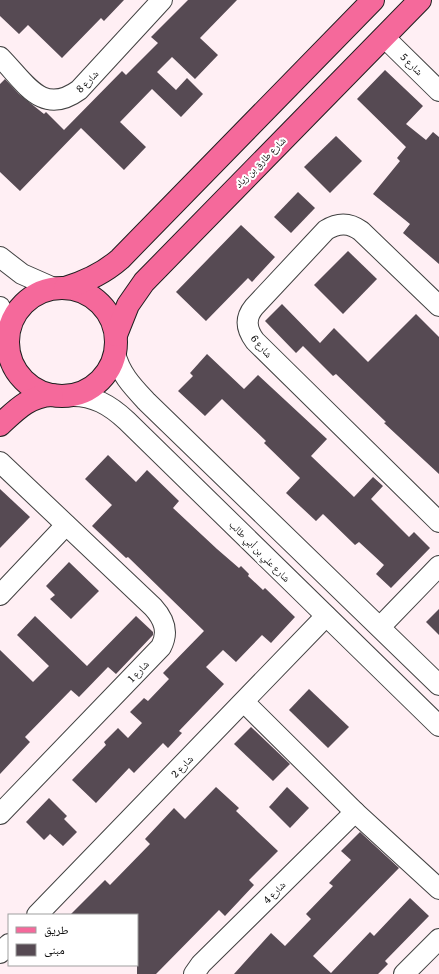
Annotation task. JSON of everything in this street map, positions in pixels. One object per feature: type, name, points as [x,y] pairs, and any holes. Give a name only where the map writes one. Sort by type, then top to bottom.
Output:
[{"type":"main road","points":[[61,395],[35,389],[21,378],[11,362],[9,353],[9,329],[16,314],[26,302],[40,293],[88,280],[117,262],[373,0]]},
{"type":"main road","name":"شارع طارق بن زياد","points":[[115,344],[128,305],[138,289],[231,191],[420,0]]},
{"type":"main road","points":[[226,150],[238,167],[250,172]]},
{"type":"main road","points":[[208,168],[215,169],[227,178],[231,191]]},
{"type":"main road","points":[[0,425],[27,401],[37,397],[61,395],[88,390],[102,378],[112,362],[115,344],[110,317],[99,302],[83,292],[60,288]]},
{"type":"main road","points":[[0,376],[9,353]]},
{"type":"street","name":"شارع 8","points":[[0,58],[38,95],[50,101],[62,100],[79,90],[162,0]]},
{"type":"street","name":"شارع 5","points":[[384,37],[439,90]]},
{"type":"street","name":"شارع 6","points":[[439,306],[361,231],[353,225],[339,224],[326,230],[254,306],[248,315],[248,322],[250,332],[255,341],[439,522]]},
{"type":"street","points":[[0,257],[22,274],[60,288]]},
{"type":"street","points":[[0,307],[9,329]]},
{"type":"street","points":[[115,344],[118,364],[127,381],[439,685]]},
{"type":"street","name":"شارع علي بن أبي طالب","points":[[61,395],[90,397],[112,408],[127,420],[439,726]]},
{"type":"street","points":[[127,420],[131,409],[135,405],[147,402]]},
{"type":"street","name":"شارع 1","points":[[0,462],[154,608],[164,622],[166,635],[161,647],[0,814]]},
{"type":"street","points":[[0,595],[66,525]]},
{"type":"street","points":[[380,627],[439,566]]},
{"type":"street","name":"شارع 2","points":[[38,914],[326,616]]},
{"type":"street","points":[[244,702],[355,812],[439,889]]},
{"type":"street","name":"شارع 4","points":[[194,974],[201,964],[355,812]]},
{"type":"street","points":[[404,974],[439,939]]},
{"type":"street","points":[[0,953],[8,945]]},
{"type":"building","points":[[0,0],[124,0],[104,21],[101,18],[62,58],[28,25],[19,34],[0,16]]},
{"type":"building","points":[[188,0],[237,0],[200,38],[218,55],[195,79],[172,57],[157,72],[176,90],[187,78],[203,94],[181,117],[152,89],[120,122],[146,147],[124,170],[81,128],[20,191],[0,172],[0,84],[5,79],[19,94],[44,114],[46,112],[64,130],[122,71],[126,75],[158,43],[151,37]]},
{"type":"building","points":[[385,70],[423,106],[406,124],[426,140],[433,132],[439,137],[439,264],[403,233],[410,224],[373,194],[400,161],[397,158],[406,147],[357,99]]},
{"type":"building","points":[[336,136],[362,161],[330,193],[304,167]]},
{"type":"building","points":[[298,192],[315,208],[291,233],[274,217]]},
{"type":"building","points":[[241,225],[275,257],[252,282],[248,278],[206,321],[176,292]]},
{"type":"building","points":[[348,251],[377,279],[343,314],[314,285]]},
{"type":"building","points":[[282,304],[320,343],[334,328],[368,362],[416,314],[439,337],[439,474],[384,423],[386,422],[336,374],[333,376],[303,346],[296,353],[265,321]]},
{"type":"building","points":[[207,354],[244,389],[258,375],[327,439],[311,456],[354,497],[373,477],[383,486],[371,499],[409,537],[414,532],[430,548],[391,588],[376,574],[384,565],[359,542],[355,545],[323,514],[316,521],[286,493],[300,478],[264,443],[266,441],[222,399],[205,416],[178,391],[193,376],[190,373]]},
{"type":"building","points":[[108,455],[136,482],[147,470],[179,501],[173,508],[239,568],[241,566],[249,574],[248,576],[263,590],[265,588],[295,617],[271,643],[262,635],[236,662],[223,650],[206,667],[224,684],[179,731],[182,733],[168,748],[163,743],[134,773],[129,768],[96,803],[72,780],[106,745],[104,742],[118,728],[128,738],[142,723],[130,712],[144,698],[148,701],[169,679],[163,673],[204,631],[128,557],[126,558],[92,526],[112,505],[85,479]]},
{"type":"building","points":[[0,489],[30,517],[0,548]]},
{"type":"building","points":[[69,562],[99,591],[71,619],[50,599],[55,595],[46,586]]},
{"type":"building","points":[[439,609],[439,635],[426,622]]},
{"type":"building","points":[[35,616],[87,666],[136,616],[153,632],[153,635],[116,674],[108,667],[79,697],[71,690],[25,737],[30,742],[0,774],[0,650],[33,682],[49,666],[17,635]]},
{"type":"building","points":[[309,689],[349,727],[328,748],[289,710]]},
{"type":"building","points":[[251,727],[290,764],[273,781],[234,744]]},
{"type":"building","points":[[216,787],[239,808],[236,811],[278,851],[249,880],[254,885],[225,916],[219,910],[156,974],[137,974],[138,914],[71,914],[105,880],[110,885],[150,844],[145,839],[174,808],[185,819]]},
{"type":"building","points":[[287,787],[309,808],[290,828],[269,807]]},
{"type":"building","points":[[49,798],[67,816],[64,819],[77,832],[63,846],[50,834],[44,840],[26,822]]},
{"type":"building","points":[[360,832],[399,868],[313,956],[331,973],[370,932],[374,936],[410,898],[429,916],[385,961],[388,964],[378,974],[234,974],[271,933],[285,946],[311,919],[306,914],[333,886],[329,883],[351,860],[341,851]]}]
